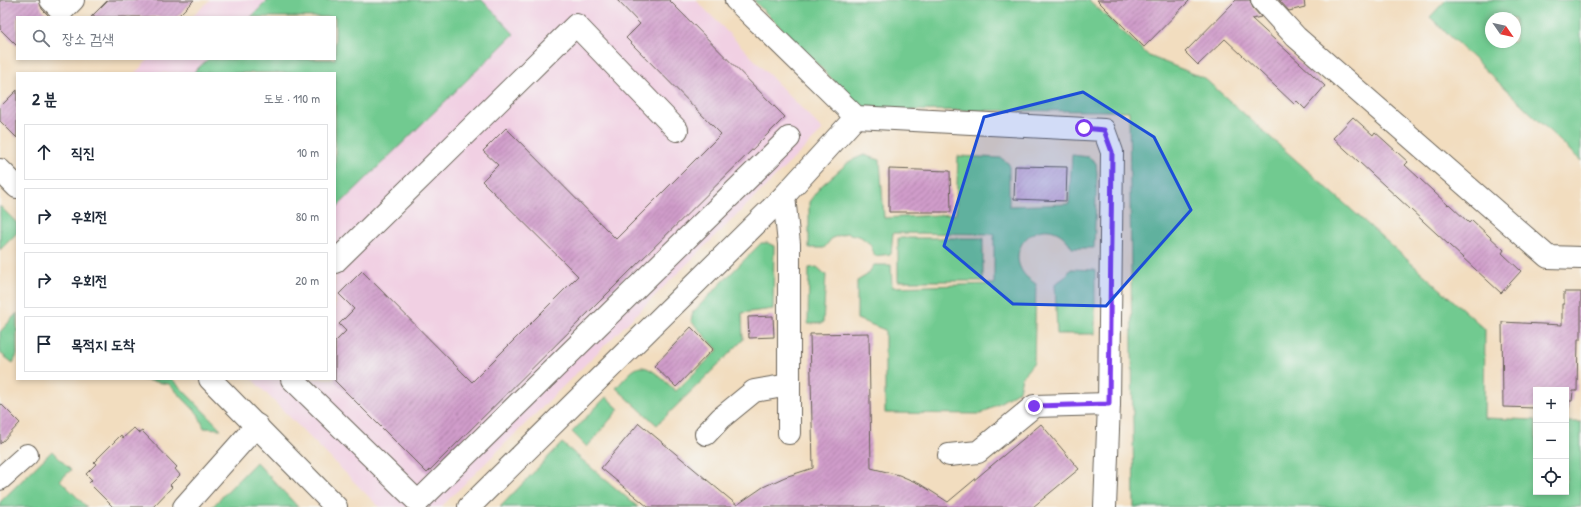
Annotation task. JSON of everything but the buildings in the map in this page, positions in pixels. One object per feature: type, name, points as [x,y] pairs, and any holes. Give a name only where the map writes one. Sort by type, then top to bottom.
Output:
[{"type":"street","points":[[51,0],[62,11],[73,0]]},
{"type":"street","points":[[736,0],[856,117],[1104,130],[1112,152],[1109,404],[1105,507]]},
{"type":"street","points":[[1262,0],[1296,37],[1548,257],[1581,258]]},
{"type":"street","points":[[336,261],[576,25],[677,130]]},
{"type":"street","points":[[469,507],[784,196],[856,117]]},
{"type":"street","points":[[293,380],[418,502],[789,138]]},
{"type":"street","points":[[0,170],[16,186]]},
{"type":"street","points":[[784,196],[788,244],[789,433]]},
{"type":"street","points":[[213,380],[336,507]]},
{"type":"street","points":[[706,434],[721,418],[754,391],[789,385]]},
{"type":"street","points":[[949,455],[978,452],[1034,406],[1109,404]]},
{"type":"street","points":[[184,507],[257,426]]},
{"type":"street","points":[[0,479],[26,455]]},
{"type":"highlighted area","points":[[1083,92],[1154,137],[1191,210],[1106,306],[1013,304],[944,246],[984,117]]},
{"type":"shaded area","points":[[210,0],[696,0],[823,130],[441,507],[379,507],[253,380],[336,380],[336,72],[136,72],[148,60],[336,60],[336,16],[193,16]]},
{"type":"green space","points":[[268,0],[482,0],[514,34],[336,208],[336,72],[194,72],[207,60],[336,60],[336,16],[252,16]]},
{"type":"green space","points":[[753,0],[1089,0],[1149,56],[1204,78],[1485,329],[1484,418],[1533,420],[1533,495],[1569,495],[1569,422],[1581,422],[1581,507],[1134,507],[1129,111],[865,110],[860,107]]},
{"type":"green space","points":[[1446,0],[1581,0],[1581,161],[1430,17]]},
{"type":"green space","points":[[864,155],[880,160],[884,218],[956,214],[958,156],[1001,158],[1009,164],[1009,206],[1069,204],[1072,155],[1089,157],[1096,163],[1097,174],[1094,248],[1072,248],[1063,236],[1052,231],[1041,230],[1031,234],[1023,242],[1019,252],[1019,263],[1024,274],[1036,284],[1034,362],[1022,377],[1019,391],[981,414],[885,413],[885,330],[857,319],[857,281],[867,275],[874,265],[891,265],[892,287],[994,284],[994,234],[893,233],[891,254],[875,256],[870,244],[861,237],[847,233],[832,238],[824,248],[809,248],[809,202],[820,187],[850,161]]},
{"type":"green space","points":[[0,206],[16,222],[16,234],[0,250]]},
{"type":"green space","points":[[898,238],[983,238],[983,281],[898,281]]},
{"type":"green space","points":[[761,243],[768,243],[774,246],[773,309],[742,313],[743,340],[657,425],[616,388],[631,372],[642,367],[652,371],[676,391],[718,350],[691,321],[693,312]]},
{"type":"green space","points":[[817,267],[826,275],[823,323],[808,324],[809,268]]},
{"type":"green space","points":[[1071,269],[1095,270],[1095,334],[1057,334],[1055,284],[1065,277]]},
{"type":"green space","points":[[16,314],[16,357],[13,363],[0,353],[0,332]]},
{"type":"green space","points":[[144,380],[173,380],[221,429],[204,428],[198,414],[169,384]]},
{"type":"green space","points":[[606,397],[619,409],[587,447],[572,432]]},
{"type":"green space","points":[[562,443],[638,507],[500,507]]},
{"type":"green space","points":[[52,451],[71,470],[60,480],[87,507],[0,507],[0,502]]},
{"type":"green space","points":[[256,462],[298,507],[212,507]]},
{"type":"route","points":[[1034,406],[1109,404],[1112,152],[1104,130],[1084,128]]}]
